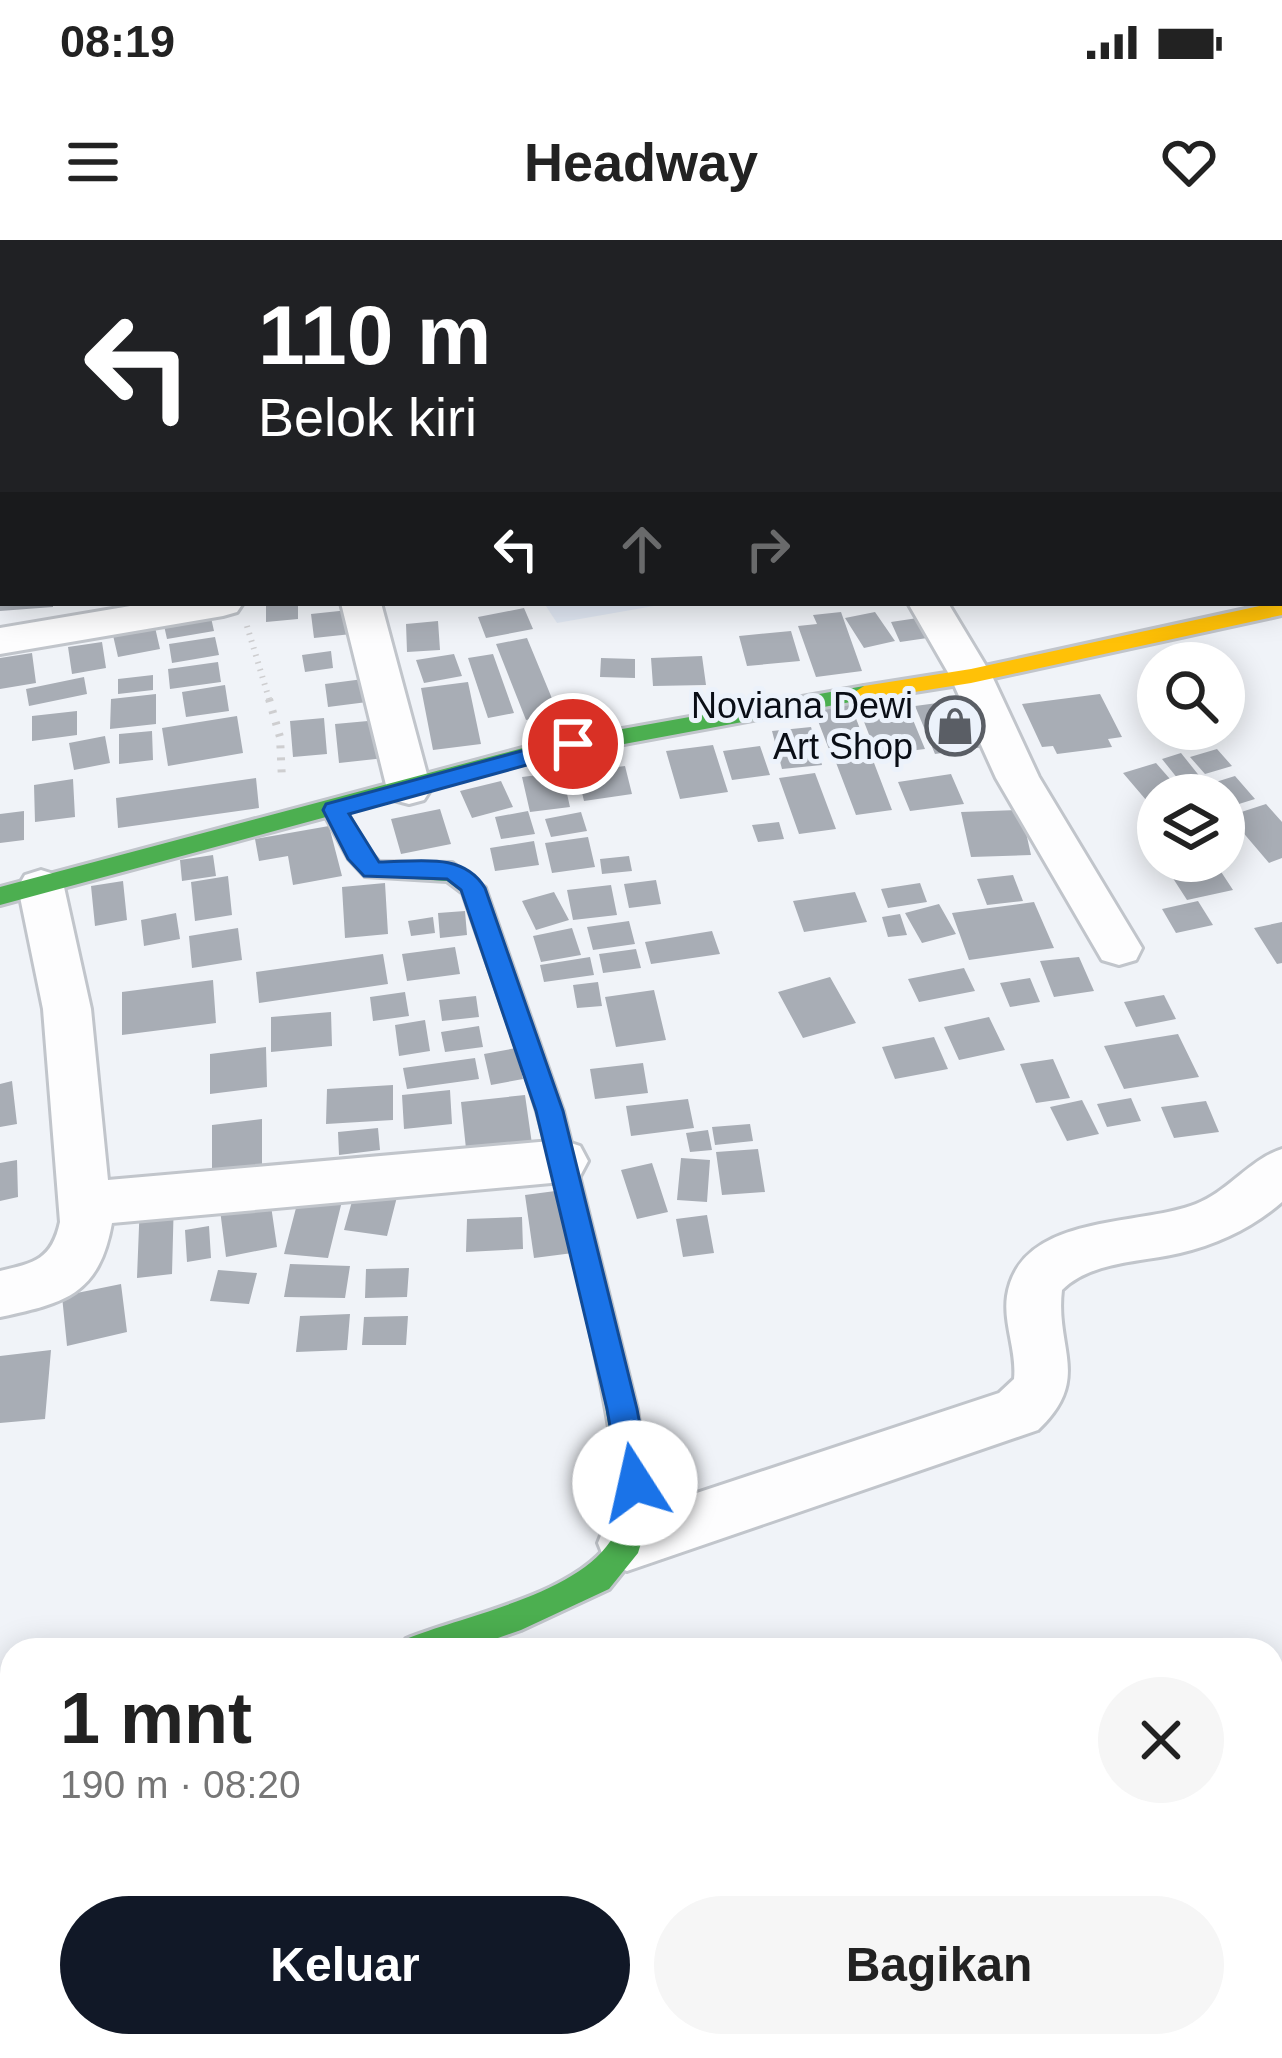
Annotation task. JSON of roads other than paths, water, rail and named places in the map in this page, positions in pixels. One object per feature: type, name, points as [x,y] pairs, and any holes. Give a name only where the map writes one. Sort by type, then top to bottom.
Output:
[{"type":"main road","points":[[20,891],[608,736],[971,676],[1270,606]]},
{"type":"main road","points":[[334,810],[357,853],[373,870],[394,874],[440,869],[466,877],[550,1111],[635,1483],[634,1529],[598,1578],[566,1596],[449,1638]]},
{"type":"street","points":[[362,606],[409,788]]},
{"type":"street","points":[[930,606],[971,676],[1018,778],[1119,948]]},
{"type":"street","points":[[0,640],[234,612]]},
{"type":"street","points":[[0,1294],[72,1270],[83,1244],[85,1204],[67,1009],[20,891]]},
{"type":"street","points":[[85,1204],[562,1161]]},
{"type":"street","points":[[627,1543],[1018,1412],[1035,1401],[1045,1377],[1036,1297],[1041,1276],[1064,1258],[1198,1226],[1231,1212],[1248,1204],[1282,1170]]},
{"type":"place","name":"Noviana Dewi Art Shop","points":[[955,726]]}]
